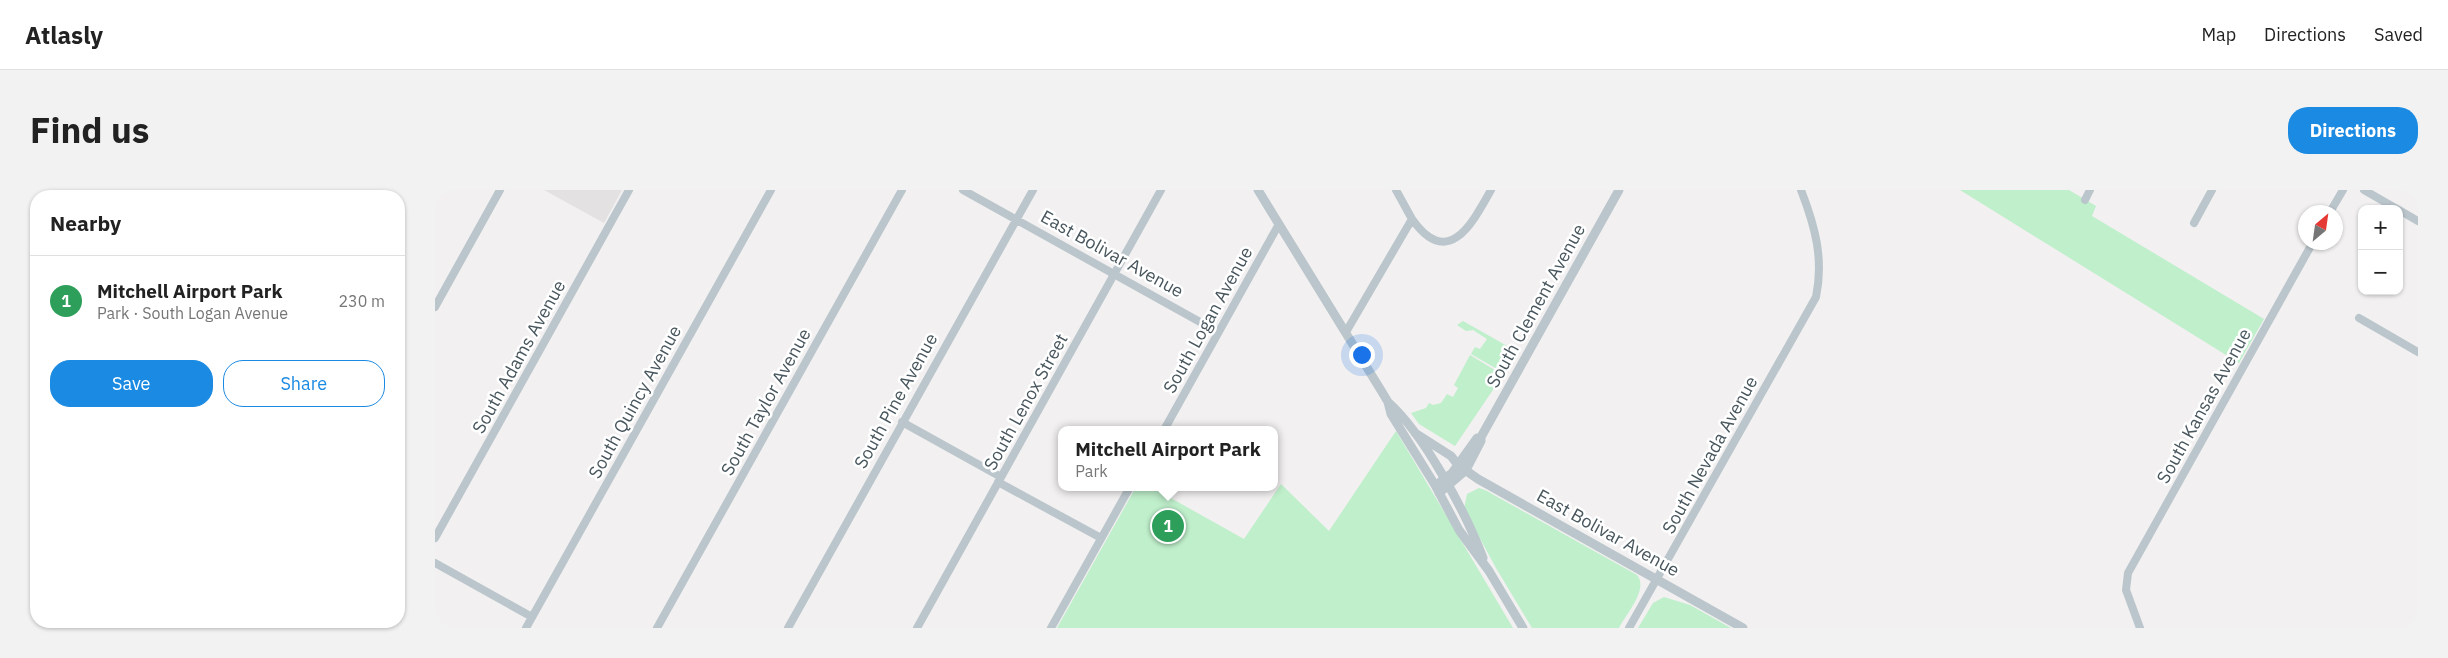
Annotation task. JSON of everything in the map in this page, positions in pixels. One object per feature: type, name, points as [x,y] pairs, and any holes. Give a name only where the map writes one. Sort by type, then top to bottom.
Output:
[{"type":"street","points":[[435,308],[500,190]]},
{"type":"street","name":"South Adams Avenue","points":[[435,538],[629,190]]},
{"type":"street","name":"South Quincy Avenue","points":[[526,628],[771,190]]},
{"type":"street","name":"South Taylor Avenue","points":[[657,628],[902,190]]},
{"type":"street","name":"East Bolivar Avenue","points":[[963,190],[1217,332]]},
{"type":"street","name":"South Pine Avenue","points":[[788,628],[1033,190]]},
{"type":"street","name":"South Lenox Street","points":[[917,628],[1161,190]]},
{"type":"street","points":[[1258,190],[1346,332],[1387,402],[1391,414],[1437,489],[1459,530],[1489,571],[1523,628]]},
{"type":"street","points":[[1395,190],[1419,230],[1433,240],[1441,241],[1456,238],[1469,227],[1491,190]]},
{"type":"street","name":"South Clement Avenue","points":[[1437,489],[1462,468],[1477,438],[1481,437],[1619,190]]},
{"type":"street","name":"South Nevada Avenue","points":[[1629,628],[1816,297],[1821,276],[1819,251],[1801,190]]},
{"type":"street","points":[[2085,200],[2090,190]]},
{"type":"street","points":[[2194,222],[2213,190]]},
{"type":"street","points":[[2334,205],[2343,190]]},
{"type":"street","points":[[2363,190],[2391,205]]},
{"type":"street","points":[[2403,212],[2418,221]]},
{"type":"street","points":[[1346,332],[1411,219]]},
{"type":"street","name":"South Logan Avenue","points":[[1165,426],[1279,224]]},
{"type":"street","name":"South Kansas Avenue","points":[[2140,628],[2126,585],[2128,573],[2309,250]]},
{"type":"street","points":[[2359,318],[2418,352]]},
{"type":"street","points":[[1387,402],[1399,411],[1446,483],[1475,536],[1489,571]]},
{"type":"street","points":[[902,422],[1101,538]]},
{"type":"street","name":"East Bolivar Avenue","points":[[1415,433],[1451,456],[1462,468],[1743,628]]},
{"type":"street","points":[[1051,628],[1128,491]]},
{"type":"street","points":[[435,563],[532,617]]},
{"type":"shaded area","points":[[544,190],[622,190],[604,223]]},
{"type":"green space","points":[[1960,190],[2069,190],[2096,206],[2092,216],[2264,319],[2239,363]]},
{"type":"green space","points":[[1463,321],[1516,351],[1504,373],[1471,354],[1475,347],[1480,349],[1487,339],[1473,330],[1466,331],[1457,325]]},
{"type":"green space","points":[[1470,355],[1503,375],[1455,446],[1419,424],[1411,413],[1426,408],[1429,403],[1433,405],[1441,403],[1447,394],[1453,397],[1458,388],[1454,385]]},
{"type":"green space","points":[[1396,431],[1513,628],[1057,628],[1134,491],[1158,491],[1244,539],[1281,484],[1329,531]]},
{"type":"green space","points":[[1479,488],[1637,575],[1640,581],[1638,594],[1619,628],[1532,628],[1464,509],[1467,494]]},
{"type":"green space","points":[[1664,597],[1690,605],[1731,628],[1638,628],[1653,603]]},
{"type":"place","name":"Mitchell Airport Park","points":[[1168,526]]}]
